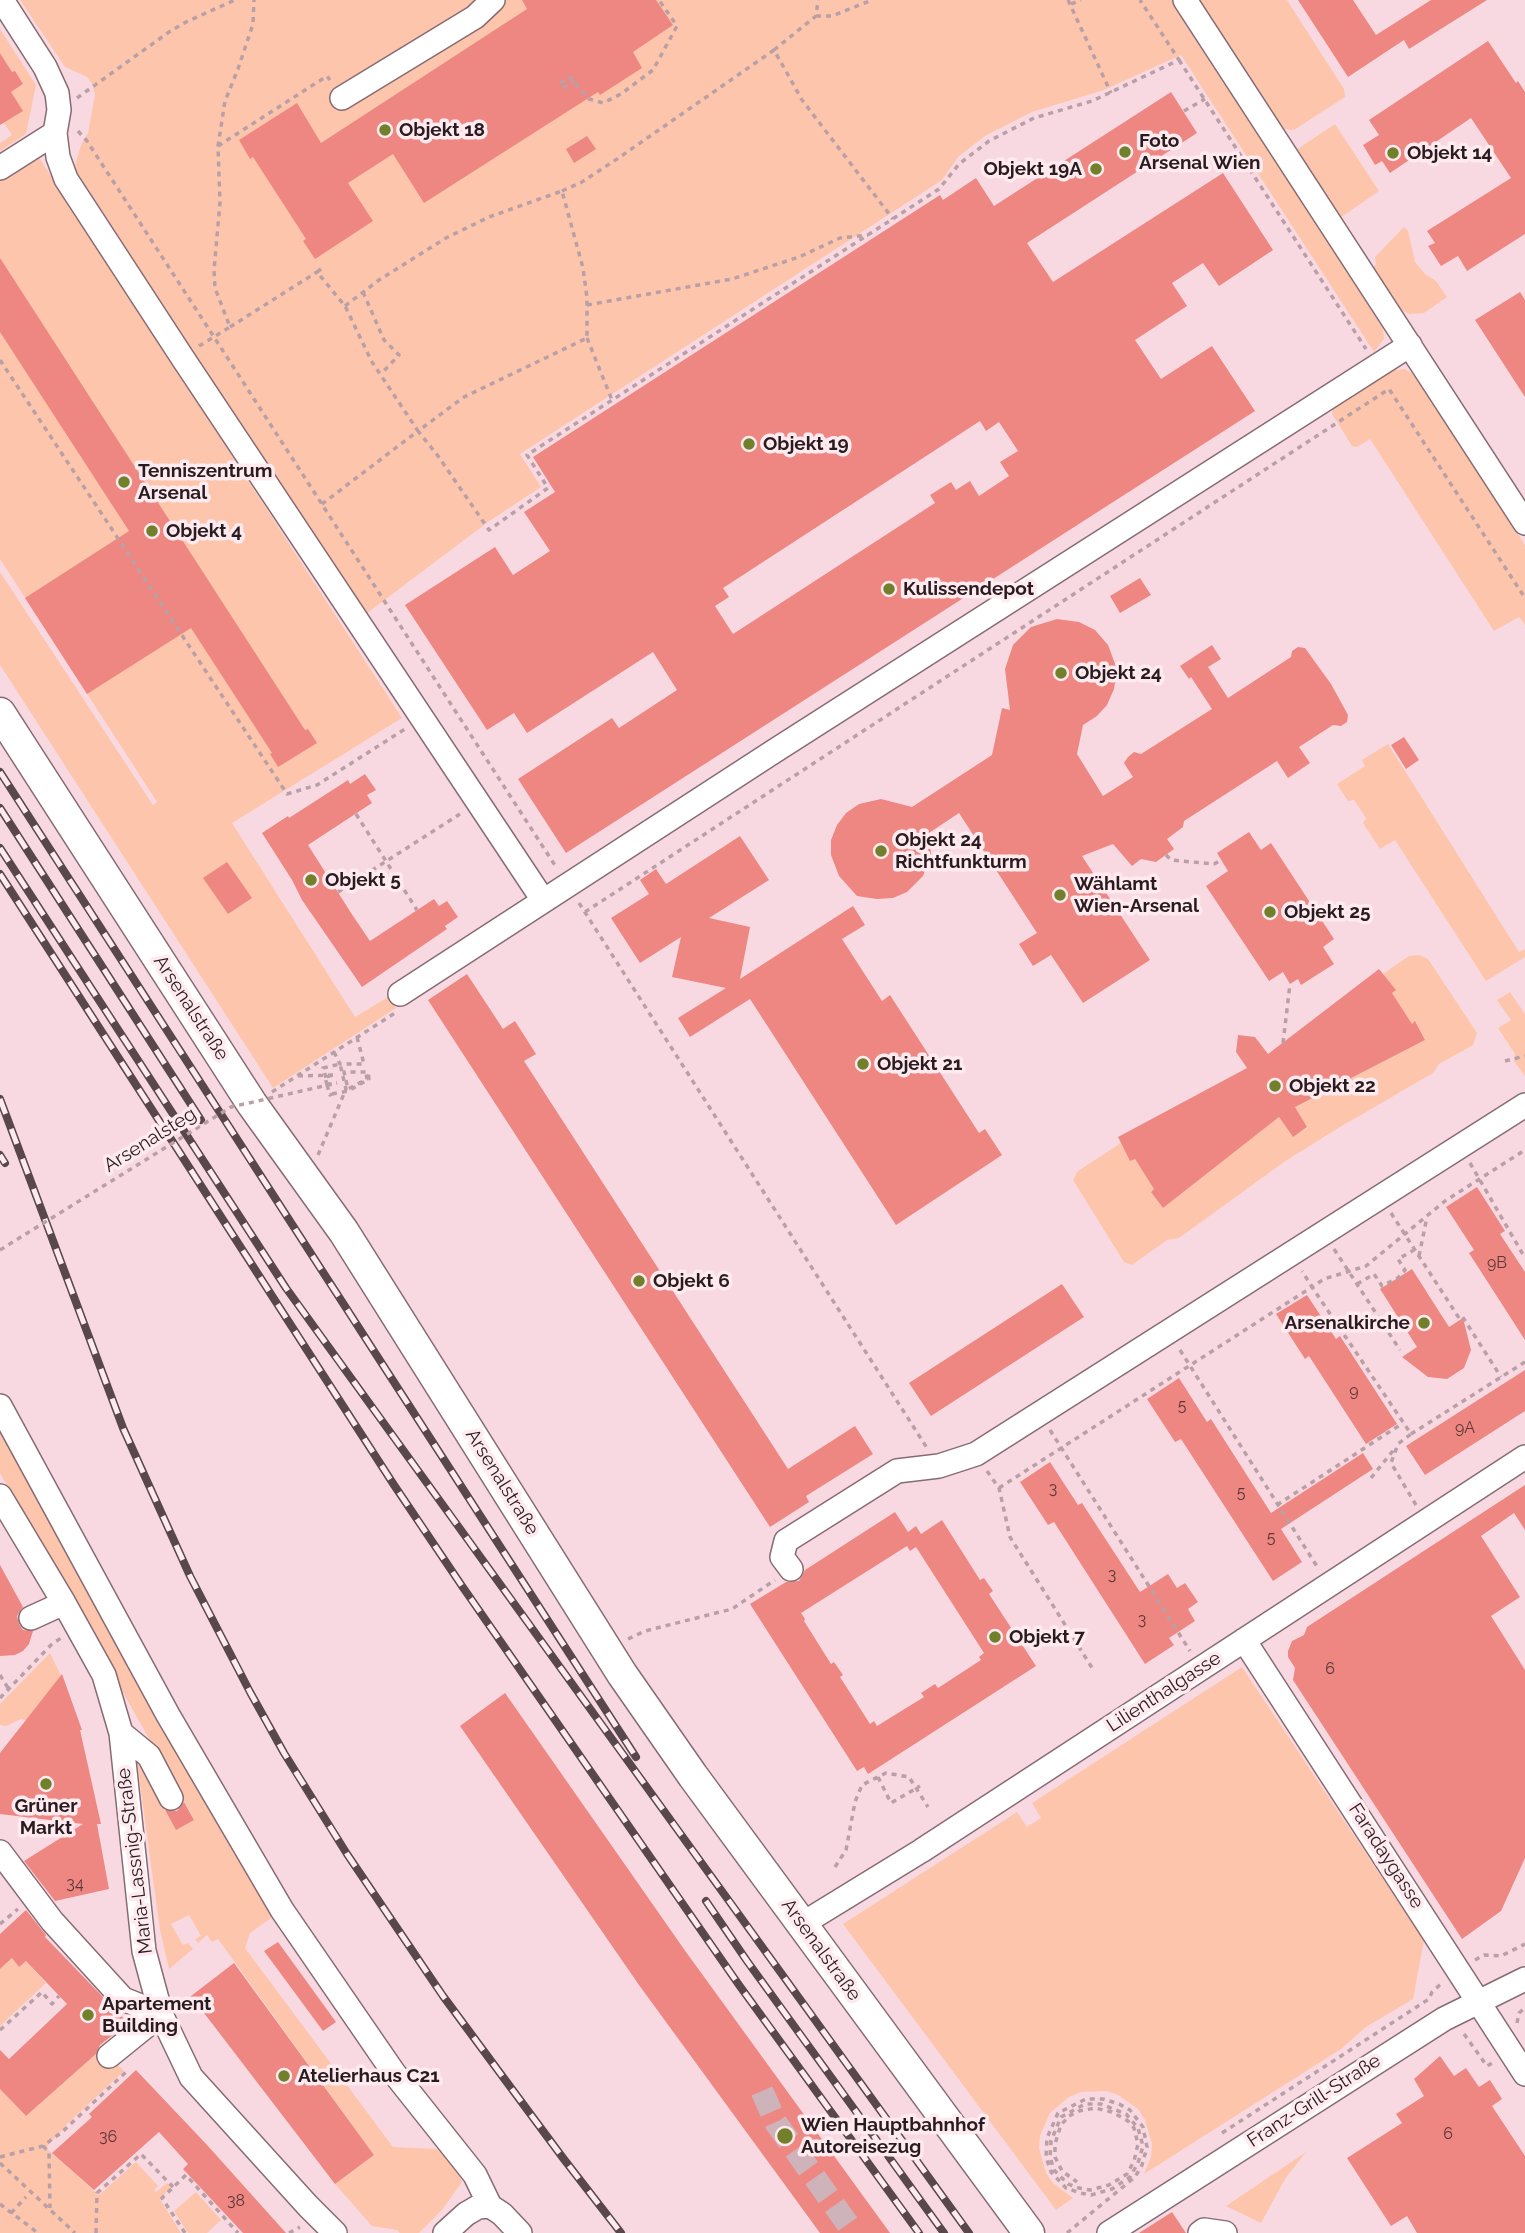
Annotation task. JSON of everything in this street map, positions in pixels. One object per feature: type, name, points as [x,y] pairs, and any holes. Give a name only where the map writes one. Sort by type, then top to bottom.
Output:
[{"type":"main road","name":"Arsenalstraße","points":[[0,713],[252,1104],[373,1276],[606,1650],[693,1776],[1029,2233]]},
{"type":"street","points":[[2,0],[51,77],[57,93],[58,157],[66,179],[543,900]]},
{"type":"street","points":[[342,98],[475,17],[493,0]]},
{"type":"street","points":[[1185,0],[1525,523]]},
{"type":"street","points":[[0,168],[57,122]]},
{"type":"street","points":[[400,994],[1410,345]]},
{"type":"street","points":[[791,1569],[782,1558],[786,1541],[897,1471],[939,1466],[976,1454],[1525,1105]]},
{"type":"street","points":[[0,1406],[168,1715],[282,1910],[394,2073],[475,2175],[490,2206],[520,2233]]},
{"type":"street","name":"Lilienthalgasse","points":[[802,1924],[921,1851],[1525,1457]]},
{"type":"street","name":"Maria-Lassnig-Straße","points":[[0,1496],[104,1675],[121,1733],[144,1951],[161,2014],[191,2077],[335,2233]]},
{"type":"street","points":[[31,1618],[64,1603]]},
{"type":"street","name":"Faradaygasse","points":[[1244,1640],[1525,2074]]},
{"type":"street","points":[[121,1733],[149,1756],[170,1798]]},
{"type":"street","points":[[0,1852],[52,1922],[122,1999],[161,2014]]},
{"type":"street","name":"Franz-Grill-Straße","points":[[1109,2233],[1409,2040],[1451,2015],[1525,1979]]},
{"type":"street","points":[[109,2056],[161,2014]]},
{"type":"street","points":[[445,2233],[466,2214],[478,2207],[490,2206]]},
{"type":"street","points":[[1200,2233],[1204,2230],[1225,2233]]},
{"type":"path","points":[[235,0],[169,32],[57,122],[87,141],[214,337],[319,270],[345,306],[380,374],[489,530],[548,488],[527,455],[939,189],[969,155],[1009,129],[1111,93],[1179,60]]},
{"type":"path","points":[[230,327],[215,288],[220,203],[218,146],[225,101],[253,24],[254,0]]},
{"type":"path","points":[[559,83],[570,77],[589,99],[603,103],[621,94],[653,70],[677,26],[659,0]]},
{"type":"path","points":[[816,16],[818,0]]},
{"type":"path","points":[[345,306],[446,238],[489,217],[582,182],[774,50],[816,16],[832,16],[872,0]]},
{"type":"path","points":[[1081,0],[1069,2],[1111,93]]},
{"type":"path","points":[[1140,0],[1377,365]]},
{"type":"path","points":[[774,50],[802,100],[892,219]]},
{"type":"path","points":[[218,146],[327,76],[342,98]]},
{"type":"path","points":[[563,88],[574,81]]},
{"type":"path","points":[[1184,111],[1205,99]]},
{"type":"path","points":[[562,191],[583,268],[587,338],[612,400]]},
{"type":"path","points":[[587,305],[732,279],[799,257],[840,238],[869,234]]},
{"type":"path","points":[[363,292],[384,340],[399,355],[380,374]]},
{"type":"path","points":[[322,504],[464,397],[587,338]]},
{"type":"path","points":[[0,360],[287,794],[317,785],[404,729],[420,698],[438,684]]},
{"type":"path","points":[[585,912],[1390,389],[1525,598]]},
{"type":"path","points":[[338,892],[478,803]]},
{"type":"path","points":[[356,814],[417,910]]},
{"type":"path","points":[[1166,855],[1171,860],[1214,864],[1221,860]]},
{"type":"path","points":[[1283,1043],[1290,985]]},
{"type":"path","points":[[252,1104],[398,1010],[400,994]]},
{"type":"path","points":[[296,1076],[334,1075],[325,1077],[330,1095],[348,1091],[369,1079],[368,1072],[344,1072],[348,1089],[367,1079],[366,1073],[364,1064],[357,1037]]},
{"type":"path","points":[[307,1179],[346,1089],[334,1052]]},
{"type":"path","points":[[1505,1061],[1525,1056]]},
{"type":"path","points":[[326,1076],[323,1068],[340,1064],[364,1064]]},
{"type":"path","name":"Arsenalsteg","points":[[0,1250],[231,1107],[337,1083],[328,1084],[326,1076]]},
{"type":"path","points":[[1460,1147],[1525,1258]]},
{"type":"path","points":[[1094,1671],[1010,1537],[999,1488],[1062,1450],[1324,1279],[1366,1266],[1428,1215],[1525,1150]]},
{"type":"path","points":[[1381,1197],[1459,1318],[1462,1316],[1501,1377]]},
{"type":"path","points":[[1419,1256],[1428,1215]]},
{"type":"path","points":[[1324,1233],[1399,1350]]},
{"type":"path","points":[[1357,1284],[1374,1274],[1382,1286],[1398,1278],[1405,1270],[1398,1259],[1415,1249]]},
{"type":"path","points":[[1292,1254],[1411,1434]]},
{"type":"path","points":[[1168,1332],[1328,1585]]},
{"type":"path","points":[[1370,1478],[1398,1444],[1411,1434],[1525,1362]]},
{"type":"path","points":[[1040,1414],[1200,1668]]},
{"type":"path","points":[[1278,1505],[1403,1423]]},
{"type":"path","points":[[1398,1444],[1391,1463],[1426,1521]]},
{"type":"path","points":[[606,1650],[645,1631],[732,1609],[791,1569]]},
{"type":"path","points":[[1,1695],[51,1644],[78,1628]]},
{"type":"path","points":[[0,1675],[8,1688]]},
{"type":"path","points":[[835,1867],[846,1850],[855,1802],[862,1785],[886,1773],[909,1777],[919,1788],[928,1807]]},
{"type":"path","points":[[878,1777],[891,1803],[919,1788]]},
{"type":"path","points":[[1214,2138],[1429,1999],[1432,1992],[1459,1969],[1484,1955],[1500,1956],[1525,1944]]},
{"type":"path","points":[[0,2030],[41,1992],[52,2004],[59,1996]]},
{"type":"path","points":[[0,2157],[43,2146],[62,2132],[128,2070]]},
{"type":"path","points":[[1067,2233],[1135,2177],[1142,2165],[1147,2147],[1143,2127],[1130,2110],[1103,2099],[1086,2099],[1058,2113],[1047,2138],[1046,2157],[1051,2172],[1066,2188],[1091,2195],[1112,2189],[1130,2177],[1143,2146],[1138,2127],[1126,2114],[1101,2104],[1085,2104],[1061,2117],[1051,2141],[1050,2158],[1054,2170],[1068,2184],[1079,2188],[1090,2190],[1109,2185],[1127,2174],[1138,2144],[1134,2128],[1128,2121],[1112,2112],[1095,2108],[1079,2110],[1069,2116],[1061,2125],[1055,2144],[1055,2157],[1062,2171],[1077,2182]]},
{"type":"path","points":[[43,2146],[49,2151],[50,2210]]},
{"type":"path","points":[[96,2233],[97,2193],[141,2154],[173,2188]]},
{"type":"path","points":[[0,2162],[75,2233]]},
{"type":"path","points":[[185,2233],[162,2198],[186,2175],[238,2233]]},
{"type":"path","points":[[11,2213],[26,2197]]},
{"type":"path","points":[[0,2204],[38,2233]]},
{"type":"shaded area","points":[[20,0],[1172,0],[1383,328],[1384,339],[1374,352],[1181,55],[1104,90],[1032,112],[985,136],[959,156],[942,180],[520,454],[541,487],[488,522],[362,617],[78,179],[75,166],[81,145],[88,133],[95,94],[92,84],[87,77],[65,67]]},
{"type":"shaded area","points":[[1199,0],[1287,0],[1344,89],[1345,97],[1294,130],[1282,129]]},
{"type":"shaded area","points":[[0,29],[36,85],[26,134],[0,151],[0,143],[12,135],[4,123],[11,92],[23,84],[0,53]]},
{"type":"shaded area","points":[[1335,124],[1379,191],[1340,218],[1296,150]]},
{"type":"shaded area","name":"Tenniszentrum Arsenal","points":[[38,156],[402,718],[232,823],[355,1017],[390,996],[396,1008],[273,1088],[0,665],[0,572],[153,805],[157,802],[0,559],[0,177]]},
{"type":"shaded area","points":[[1404,227],[1408,231],[1415,262],[1425,274],[1436,281],[1447,297],[1424,313],[1410,314],[1400,310],[1372,269],[1376,264],[1375,257]]},
{"type":"shaded area","points":[[1405,369],[1417,377],[1525,545],[1525,625],[1519,617],[1494,631],[1370,439],[1357,447],[1352,446],[1332,414],[1333,405],[1385,371]]},
{"type":"shaded area","points":[[1388,744],[1519,952],[1525,949],[1525,957],[1486,981],[1395,840],[1380,849],[1363,823],[1366,818],[1354,800],[1348,801],[1337,784],[1365,766],[1362,760]]},
{"type":"shaded area","points":[[1419,955],[1428,959],[1477,1033],[1473,1045],[1439,1064],[1433,1073],[1284,1162],[1179,1238],[1167,1240],[1132,1265],[1124,1262],[1073,1180],[1078,1171],[1121,1143],[1130,1161],[1135,1159],[1154,1189],[1151,1192],[1163,1208],[1279,1117],[1292,1136],[1307,1128],[1295,1107],[1425,1040],[1416,1022],[1412,1024],[1392,993],[1395,990],[1383,974],[1409,956]]},
{"type":"shaded area","points":[[1510,992],[1525,1014],[1525,1076],[1514,1061],[1515,1054],[1498,1028],[1511,1020],[1497,1000]]},
{"type":"shaded area","points":[[0,1417],[277,1914],[250,1933],[245,1948],[393,2147],[437,2149],[456,2165],[462,2182],[442,2210],[419,2233],[400,2233],[397,2230],[372,2226],[335,2184],[374,2155],[218,1939],[212,1942],[207,1935],[198,1943],[195,1939],[201,1936],[189,1915],[171,1924],[183,1945],[188,1943],[193,1949],[169,1969],[160,1930],[137,1762],[176,1830],[194,1819],[0,1473]]},
{"type":"shaded area","points":[[50,1653],[61,1676],[26,1720],[21,1719],[6,1726],[0,1725],[0,1704]]},
{"type":"shaded area","points":[[1242,1667],[1424,1941],[1413,1999],[1366,2027],[1341,2049],[1144,2174],[1151,2157],[1152,2144],[1145,2120],[1138,2109],[1118,2095],[1106,2091],[1081,2092],[1069,2097],[1050,2113],[1040,2136],[1039,2148],[1046,2173],[1053,2183],[1073,2198],[1056,2210],[843,1924],[1017,1812],[1027,1827],[1041,1818],[1032,1803]]},
{"type":"shaded area","points":[[12,1958],[19,1967],[26,1961],[46,1983],[0,2026],[0,1969]]},
{"type":"shaded area","points":[[102,2049],[124,2071],[67,2124],[46,2148],[99,2195],[136,2162],[158,2186],[154,2190],[156,2192],[167,2183],[171,2187],[160,2199],[181,2233],[0,2233],[0,2089],[26,2116]]},
{"type":"shaded area","points":[[1306,2152],[1285,2179],[1261,2223],[1226,2206]]},
{"type":"shaded area","points":[[196,2192],[221,2220],[207,2233],[188,2233],[174,2211]]},
{"type":"building","name":"Objekt 18","points":[[522,0],[656,0],[673,25],[633,52],[642,68],[600,95],[598,92],[424,203],[393,154],[348,183],[373,221],[315,259],[303,241],[306,239],[239,140],[297,103],[321,143],[527,9]]},
{"type":"building","points":[[1298,0],[1353,0],[1376,35],[1431,0],[1487,0],[1409,49],[1404,40],[1348,77]]},
{"type":"building","name":"Objekt 14","points":[[1488,41],[1525,92],[1525,234],[1467,271],[1458,256],[1441,266],[1428,246],[1435,243],[1427,231],[1511,178],[1471,118],[1390,173],[1382,161],[1375,165],[1363,145],[1379,135],[1369,120]]},
{"type":"building","points":[[0,53],[23,84],[11,92],[23,111],[0,125]]},
{"type":"building","points":[[1171,92],[1197,133],[1027,243],[1053,282],[1223,173],[1273,250],[1219,286],[1203,263],[1172,283],[1187,306],[1135,340],[1161,379],[1212,346],[1255,411],[566,853],[518,779],[612,718],[619,728],[677,690],[653,652],[527,733],[514,713],[487,730],[405,605],[495,547],[513,575],[550,551],[524,512],[555,492],[533,457],[940,195],[943,200],[976,178],[994,206]],"holes":[[[980,421],[986,431],[999,422],[1018,451],[1000,462],[1009,476],[979,496],[970,481],[956,490],[951,482],[930,495],[935,503],[733,634],[715,606],[729,597],[723,588]]]},
{"type":"building","points":[[587,136],[596,149],[574,163],[566,149]]},
{"type":"building","name":"Objekt 4","points":[[0,258],[305,730],[308,729],[317,743],[278,767],[270,754],[272,753],[191,628],[87,694],[25,598],[129,531],[0,332]]},
{"type":"building","points":[[1520,292],[1525,300],[1525,397],[1475,320]]},
{"type":"building","points":[[1140,578],[1151,595],[1120,613],[1110,596]]},
{"type":"building","points":[[1057,619],[1079,622],[1095,630],[1108,645],[1117,669],[1114,689],[1107,705],[1083,725],[1077,754],[1103,796],[1133,777],[1124,763],[1134,752],[1141,754],[1212,709],[1191,677],[1189,679],[1180,666],[1212,645],[1221,659],[1208,667],[1228,698],[1291,657],[1292,651],[1298,647],[1305,648],[1331,684],[1348,715],[1347,722],[1341,726],[1333,725],[1299,747],[1310,763],[1288,778],[1277,761],[1184,821],[1183,827],[1167,839],[1174,849],[1156,862],[1141,859],[1132,866],[1113,844],[1082,856],[1150,960],[1083,1003],[1051,955],[1033,966],[1019,944],[1037,933],[959,813],[929,833],[931,854],[923,876],[907,892],[893,898],[857,896],[839,876],[831,855],[831,840],[837,825],[846,813],[859,804],[881,799],[912,807],[992,755],[1002,708],[1010,710],[1005,669],[1013,645],[1031,627]]},
{"type":"building","points":[[1404,737],[1419,760],[1406,769],[1391,745]]},
{"type":"building","name":"Objekt 5","points":[[365,774],[376,790],[367,795],[372,803],[308,845],[353,916],[370,941],[434,899],[439,906],[447,901],[458,917],[445,926],[447,929],[362,987],[302,900],[262,833],[348,780],[350,784]]},
{"type":"building","name":"Objekt 25","points":[[1249,832],[1261,850],[1271,843],[1334,939],[1323,947],[1334,964],[1301,985],[1298,979],[1290,984],[1283,972],[1269,981],[1206,886],[1228,871],[1217,853]]},
{"type":"building","points":[[740,836],[769,880],[709,918],[750,927],[740,979],[853,906],[865,925],[842,939],[882,1001],[890,995],[979,1133],[985,1129],[1002,1155],[896,1225],[750,999],[690,1037],[678,1018],[726,988],[672,977],[681,937],[640,963],[611,918],[649,894],[640,880],[656,869],[666,884]]},
{"type":"building","points":[[227,862],[252,898],[228,914],[203,878]]},
{"type":"building","name":"Objekt 22","points":[[1379,969],[1396,990],[1392,993],[1412,1024],[1415,1021],[1425,1040],[1295,1107],[1307,1127],[1293,1137],[1279,1117],[1163,1208],[1151,1192],[1154,1189],[1135,1159],[1130,1161],[1118,1137],[1247,1068],[1236,1052],[1238,1035],[1255,1037],[1268,1054]]},
{"type":"building","name":"Objekt 6","points":[[467,974],[503,1029],[515,1021],[536,1054],[524,1061],[788,1469],[855,1426],[873,1454],[806,1496],[809,1502],[770,1527],[428,1000]]},
{"type":"building","points":[[1477,1187],[1505,1231],[1500,1234],[1525,1272],[1525,1340],[1469,1253],[1474,1250],[1446,1207]]},
{"type":"building","name":"Arsenalkirche","points":[[1412,1269],[1449,1327],[1463,1318],[1471,1350],[1464,1368],[1447,1379],[1428,1377],[1402,1357],[1417,1347],[1380,1289]]},
{"type":"building","points":[[1062,1284],[1084,1317],[931,1416],[909,1383]]},
{"type":"building","points":[[1307,1295],[1336,1339],[1340,1336],[1397,1424],[1366,1444],[1309,1356],[1305,1359],[1276,1314]]},
{"type":"building","points":[[1525,1370],[1525,1411],[1425,1475],[1406,1446]]},
{"type":"building","points":[[1179,1378],[1207,1422],[1211,1419],[1271,1513],[1363,1453],[1373,1469],[1281,1529],[1302,1562],[1273,1581],[1181,1439],[1175,1442],[1147,1399]]},
{"type":"building","points":[[1050,1462],[1078,1505],[1082,1503],[1140,1592],[1168,1574],[1177,1588],[1185,1583],[1198,1602],[1188,1609],[1195,1621],[1169,1638],[1174,1645],[1145,1664],[1054,1522],[1048,1525],[1020,1482]]},
{"type":"building","points":[[1525,1485],[1525,1530],[1514,1513],[1481,1536],[1520,1597],[1491,1616],[1525,1670],[1525,1858],[1501,1911],[1462,1939],[1293,1680],[1295,1668],[1288,1657],[1288,1651],[1292,1641],[1304,1635],[1307,1627]]},
{"type":"building","name":"Objekt 7","points":[[895,1512],[908,1532],[916,1526],[921,1534],[942,1520],[980,1580],[984,1578],[993,1591],[989,1594],[1036,1666],[868,1774],[864,1767],[857,1771],[750,1604],[786,1582],[799,1581],[805,1570]],"holes":[[[907,1546],[910,1551],[916,1547],[984,1653],[979,1657],[981,1660],[938,1688],[935,1684],[921,1693],[924,1697],[877,1726],[874,1721],[870,1724],[840,1677],[843,1675],[834,1662],[831,1664],[801,1613]]]},
{"type":"building","points":[[0,1565],[23,1607],[17,1616],[19,1624],[23,1630],[33,1631],[29,1644],[15,1655],[0,1656]]},
{"type":"building","name":"Grüner Markt","points":[[62,1674],[82,1730],[101,1824],[97,1824],[109,1889],[55,1901],[24,1861],[83,1824],[0,1814],[0,1753]]},
{"type":"building","points":[[505,1693],[686,1952],[890,2233],[820,2233],[639,1985],[460,1726]]},
{"type":"building","points":[[184,1802],[194,1820],[176,1830],[165,1810],[177,1811]]},
{"type":"building","name":"Apartement Building","points":[[26,1910],[45,1937],[128,2023],[100,2045],[96,2054],[26,2116],[0,2089],[0,2050],[9,2059],[67,2004],[26,1961],[19,1967],[12,1958],[0,1969],[0,1934]]},
{"type":"building","points":[[278,1942],[336,2022],[323,2031],[264,1951]]},
{"type":"building","name":"Atelierhaus C21","points":[[234,1963],[374,2155],[335,2184],[191,1996]]},
{"type":"building","points":[[1440,2056],[1454,2076],[1466,2068],[1479,2087],[1490,2080],[1502,2099],[1492,2106],[1525,2156],[1525,2233],[1417,2233],[1407,2216],[1391,2226],[1347,2158],[1402,2123],[1396,2114],[1424,2096],[1414,2079]]},
{"type":"building","points":[[136,2070],[286,2233],[243,2233],[183,2169],[188,2164],[159,2132],[94,2190],[52,2153],[92,2117],[89,2114]]},
{"type":"building","points":[[1172,2212],[1186,2233],[1139,2233]]},
{"type":"tunnel","points":[[762,2091],[776,2123],[854,2233]]},
{"type":"railway","points":[[0,772],[636,1757]]},
{"type":"railway","points":[[0,808],[201,1120]]},
{"type":"railway","points":[[0,848],[286,1288],[969,2233]]},
{"type":"railway","points":[[0,874],[462,1586],[739,1985],[919,2233]]},
{"type":"railway","points":[[0,1099],[123,1428],[190,1576],[250,1692],[284,1753],[347,1854],[443,1996],[621,2233]]},
{"type":"railway","points":[[0,1155],[5,1163]]},
{"type":"railway","points":[[706,1901],[944,2233]]},
{"type":"place","name":"Objekt 18","points":[[385,130]]},
{"type":"place","name":"Foto Arsenal Wien","points":[[1125,152]]},
{"type":"place","name":"Objekt 14","points":[[1393,153]]},
{"type":"place","name":"Objekt 19A","points":[[1096,169]]},
{"type":"place","name":"Objekt 19","points":[[749,444]]},
{"type":"place","name":"Tenniszentrum Arsenal","points":[[124,482]]},
{"type":"place","name":"Objekt 4","points":[[152,531]]},
{"type":"place","name":"Kulissendepot","points":[[889,589]]},
{"type":"place","name":"Objekt 24","points":[[1061,673]]},
{"type":"place","name":"Objekt 24 Richtfunkturm","points":[[881,851]]},
{"type":"place","name":"Objekt 5","points":[[311,880]]},
{"type":"place","name":"Wählamt Wien-Arsenal","points":[[1060,895]]},
{"type":"place","name":"Objekt 25","points":[[1270,912]]},
{"type":"place","name":"Objekt 21","points":[[863,1064]]},
{"type":"place","name":"Objekt 22","points":[[1275,1086]]},
{"type":"place","name":"Objekt 6","points":[[639,1281]]},
{"type":"place","name":"Arsenalkirche","points":[[1424,1323]]},
{"type":"place","name":"Objekt 7","points":[[995,1637]]},
{"type":"place","name":"Grüner Markt","points":[[46,1784]]},
{"type":"place","name":"Apartement Building","points":[[88,2015]]},
{"type":"place","name":"Atelierhaus C21","points":[[284,2076]]},
{"type":"place","name":"Wien Hauptbahnhof Autoreisezug","points":[[785,2136]]}]
